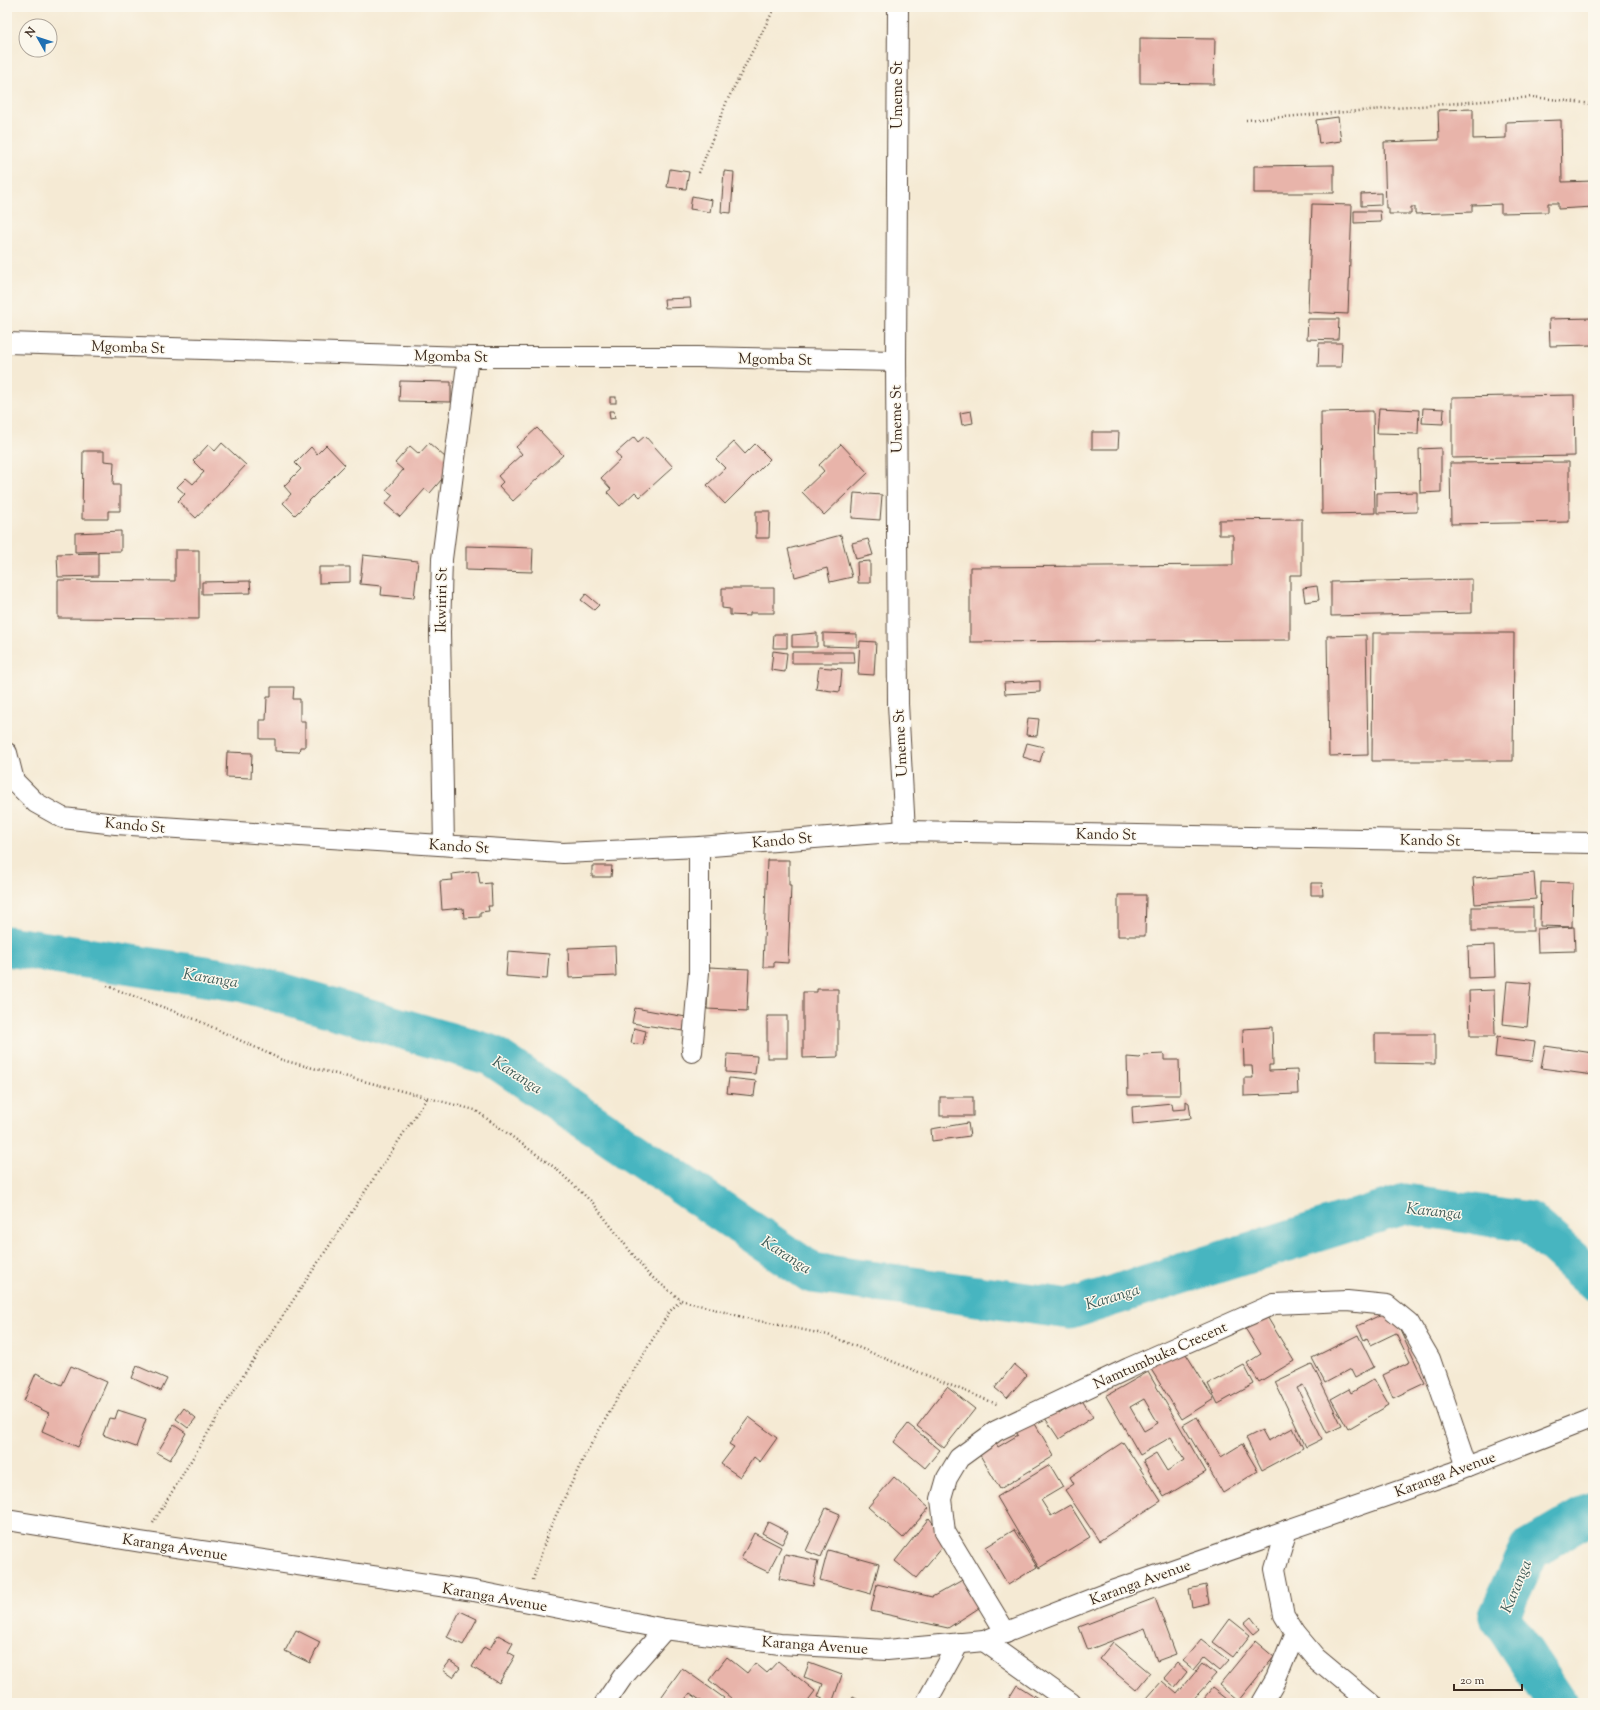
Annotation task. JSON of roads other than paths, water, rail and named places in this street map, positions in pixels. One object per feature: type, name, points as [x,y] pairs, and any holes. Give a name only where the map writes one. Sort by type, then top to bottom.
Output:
[{"type":"street","name":"Umeme St","points":[[898,7],[896,361],[898,704],[905,831]]},
{"type":"street","name":"Mgomba St","points":[[7,343],[468,357],[697,357],[896,361]]},
{"type":"street","name":"Ikwiriri St","points":[[444,845],[440,632],[442,559],[468,357]]},
{"type":"street","name":"Kando St","points":[[7,753],[14,781],[36,803],[63,818],[116,824],[562,853],[699,847],[905,831],[1593,843]]},
{"type":"street","points":[[692,1052],[699,972],[699,847]]},
{"type":"street","name":"Namtumbuka Crecent","points":[[1006,1632],[945,1532],[941,1499],[947,1478],[959,1458],[996,1430],[1129,1368],[1274,1304],[1347,1301],[1387,1306],[1409,1323],[1430,1359],[1467,1467]]},
{"type":"street","name":"Karanga Avenue","points":[[7,1520],[141,1542],[474,1592],[665,1629],[780,1644],[887,1650],[984,1641],[1112,1591],[1467,1467],[1593,1418]]},
{"type":"street","points":[[1287,1530],[1275,1569],[1284,1615],[1295,1633],[1316,1658],[1370,1703]]},
{"type":"street","points":[[605,1703],[622,1678],[665,1629]]},
{"type":"street","points":[[1262,1703],[1276,1679],[1295,1633]]},
{"type":"street","points":[[984,1641],[1071,1703]]},
{"type":"street","points":[[926,1703],[959,1643]]},
{"type":"waterway","name":"Karanga","points":[[7,946],[244,982],[491,1055],[812,1273],[1070,1309],[1405,1204],[1529,1222],[1593,1280]]},
{"type":"waterway","name":"Karanga","points":[[1557,1703],[1499,1616],[1530,1549],[1593,1512]]}]
